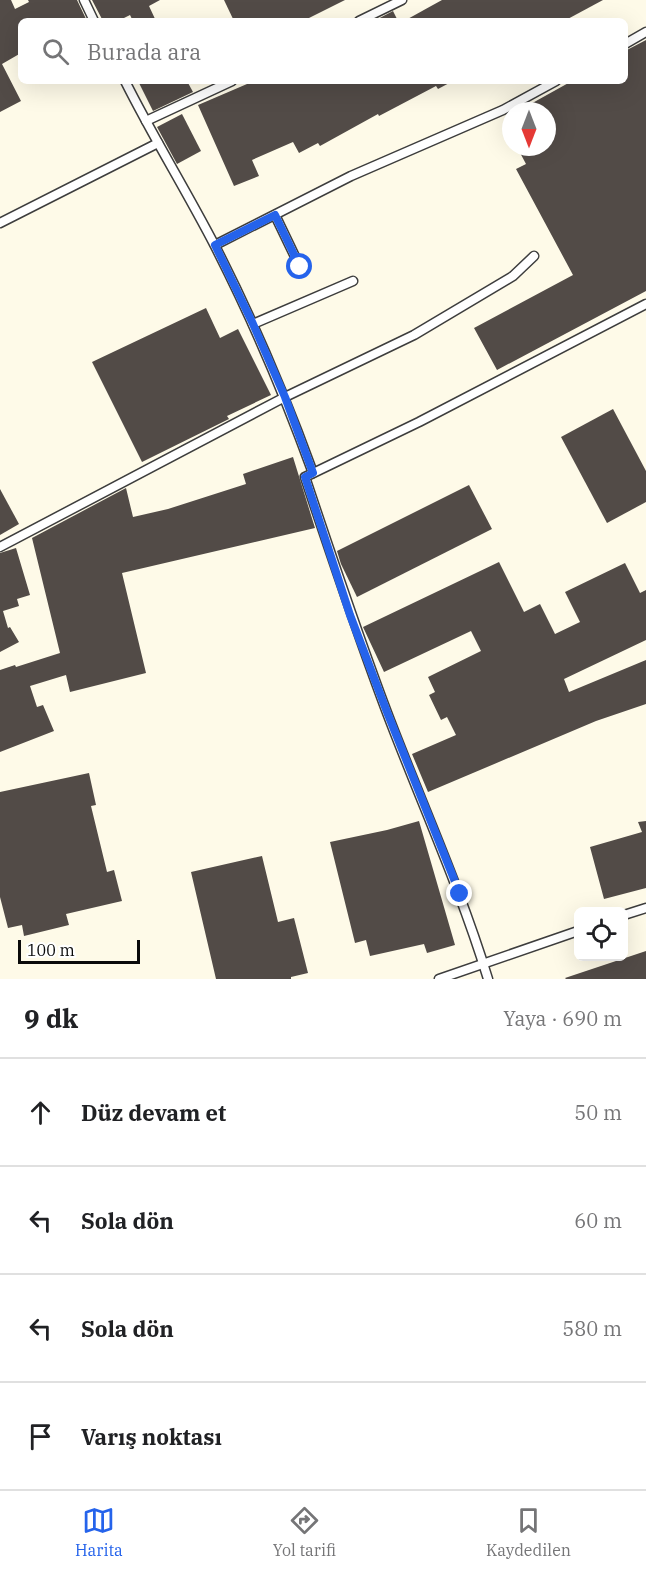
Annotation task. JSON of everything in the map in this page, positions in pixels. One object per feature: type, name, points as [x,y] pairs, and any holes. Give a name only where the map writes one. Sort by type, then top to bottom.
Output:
[{"type":"street","points":[[84,0],[93,18]]},
{"type":"street","points":[[365,18],[402,0]]},
{"type":"street","points":[[628,42],[646,32]]},
{"type":"street","points":[[127,84],[215,245],[253,324],[285,397],[313,473]]},
{"type":"street","points":[[146,121],[226,84]]},
{"type":"street","points":[[215,245],[351,176],[503,110],[551,84]]},
{"type":"street","points":[[0,223],[158,143]]},
{"type":"street","points":[[275,215],[300,267]]},
{"type":"street","points":[[0,547],[285,397],[414,335],[513,276],[534,256]]},
{"type":"street","points":[[253,324],[353,281]]},
{"type":"street","points":[[489,979],[460,894],[350,615],[305,477],[419,422],[646,304]]},
{"type":"street","points":[[628,914],[646,908]]},
{"type":"street","points":[[440,979],[574,933]]},
{"type":"building","points":[[0,0],[11,0],[15,9],[29,2],[28,0],[77,0],[86,18],[18,18],[18,55],[2,64],[21,101],[0,112]]},
{"type":"building","points":[[92,0],[160,0],[149,6],[155,18],[132,18],[130,15],[124,18],[101,18]]},
{"type":"building","points":[[224,0],[345,0],[309,18],[233,18]]},
{"type":"building","points":[[442,0],[603,0],[570,18],[409,18]]},
{"type":"building","points":[[393,11],[396,18],[380,18]]},
{"type":"building","points":[[646,40],[646,291],[497,370],[474,328],[573,275],[516,169],[526,164],[522,156],[556,156],[556,102],[534,102],[567,84],[628,84],[628,49]]},
{"type":"building","points":[[140,84],[189,84],[193,92],[153,111]]},
{"type":"building","points":[[247,84],[447,84],[438,89],[436,86],[379,116],[378,114],[320,146],[318,143],[299,153],[293,142],[252,160],[259,176],[234,186],[198,105]]},
{"type":"building","points":[[182,114],[201,151],[177,164],[157,127]]},
{"type":"building","points":[[206,308],[220,338],[238,329],[271,395],[227,416],[229,419],[142,462],[92,362]]},
{"type":"building","points":[[613,409],[646,471],[646,502],[607,523],[561,437]]},
{"type":"building","points":[[293,457],[315,528],[122,573],[146,673],[70,692],[66,675],[30,686],[37,707],[43,705],[54,731],[0,752],[0,670],[60,653],[32,538],[126,488],[133,517],[168,509],[246,484],[243,474]]},
{"type":"building","points":[[469,485],[492,529],[357,597],[337,551]]},
{"type":"building","points":[[0,489],[19,524],[0,535]]},
{"type":"building","points":[[16,548],[30,595],[17,599],[19,606],[3,611],[8,628],[10,627],[19,642],[0,652],[0,553]]},
{"type":"building","points":[[499,562],[524,612],[540,604],[555,634],[580,622],[565,592],[625,563],[640,593],[646,590],[646,640],[564,679],[569,692],[646,660],[646,704],[596,721],[428,792],[412,754],[456,735],[447,717],[441,720],[429,695],[435,692],[428,677],[481,651],[471,631],[384,672],[363,627]]},
{"type":"building","points":[[89,773],[96,805],[91,806],[107,872],[114,870],[122,901],[66,914],[69,925],[24,936],[22,925],[8,928],[0,897],[0,792]]},
{"type":"building","points":[[419,821],[455,945],[427,953],[424,944],[370,956],[366,940],[355,943],[330,842]]},
{"type":"building","points":[[646,821],[646,888],[604,899],[590,847],[642,832],[638,822]]},
{"type":"building","points":[[262,856],[278,922],[294,918],[308,973],[291,977],[291,979],[216,979],[191,872]]},
{"type":"building","points":[[646,951],[646,979],[565,978],[616,961],[628,961],[628,957]]},
{"type":"route","points":[[300,267],[275,215],[215,245],[285,397],[313,473],[305,477],[350,615],[460,894]]}]
